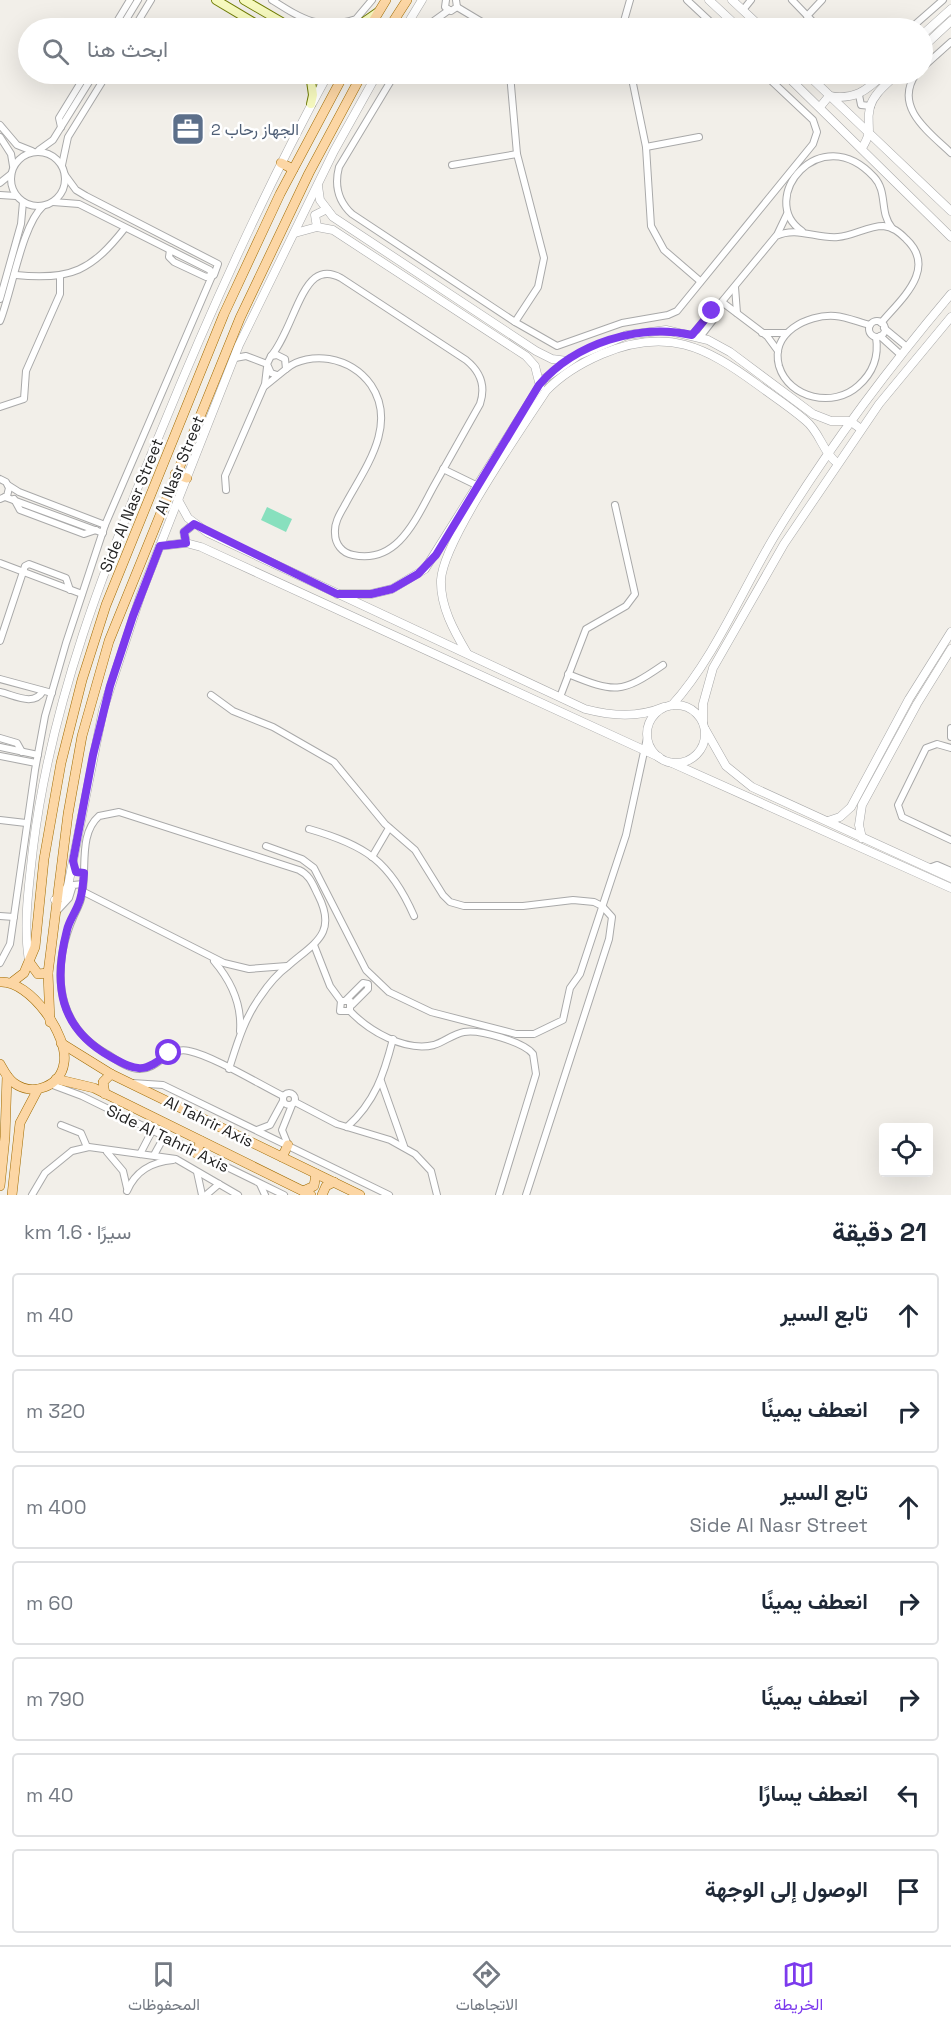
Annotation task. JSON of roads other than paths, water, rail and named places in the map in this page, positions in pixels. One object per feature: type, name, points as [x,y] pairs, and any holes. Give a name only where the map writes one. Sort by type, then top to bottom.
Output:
[{"type":"main road","points":[[216,0],[246,18]]},
{"type":"main road","points":[[244,0],[256,4],[277,18]]},
{"type":"main road","points":[[374,18],[386,0]]},
{"type":"main road","points":[[395,18],[407,0]]},
{"type":"main road","points":[[369,18],[378,11]]},
{"type":"main road","points":[[311,84],[312,104]]},
{"type":"main road","name":"Al Nasr Street","points":[[11,983],[19,978],[30,963],[37,939],[44,859],[61,763],[98,630],[207,353],[293,169],[339,84]]},
{"type":"main road","name":"Al Nasr Street","points":[[50,1022],[48,973],[55,900],[74,775],[96,684],[119,610],[260,276],[324,144],[357,84]]},
{"type":"main road","points":[[281,164],[293,169]]},
{"type":"main road","points":[[175,474],[187,478]]},
{"type":"main road","points":[[30,963],[38,974],[48,973]]},
{"type":"main road","points":[[0,982],[20,986],[34,996],[61,1043],[64,1064],[53,1082],[38,1089],[20,1087],[7,1076],[0,1064]]},
{"type":"main road","name":"Al Tahrir Axis","points":[[61,1043],[111,1074],[360,1195]]},
{"type":"main road","points":[[105,1094],[103,1082],[111,1074]]},
{"type":"main road","points":[[0,1186],[7,1108],[7,1076]]},
{"type":"main road","name":"Al Tahrir Axis","points":[[53,1082],[87,1086],[307,1193]]},
{"type":"main road","points":[[82,1096],[87,1086]]},
{"type":"main road","points":[[12,1195],[19,1128],[38,1089]]},
{"type":"main road","points":[[7,1108],[18,1105],[27,1108]]},
{"type":"main road","points":[[196,1153],[201,1141]]},
{"type":"main road","points":[[282,1157],[288,1145]]},
{"type":"main road","points":[[307,1193],[314,1186],[316,1173]]},
{"type":"main road","points":[[322,1195],[326,1186],[334,1182]]},
{"type":"street","points":[[119,18],[130,0]]},
{"type":"street","points":[[127,18],[138,0]]},
{"type":"street","points":[[140,18],[151,0]]},
{"type":"street","points":[[272,0],[302,18]]},
{"type":"street","points":[[358,18],[363,15],[372,0]]},
{"type":"street","points":[[411,18],[422,0]]},
{"type":"street","points":[[438,0],[447,5]]},
{"type":"street","points":[[625,18],[632,0]]},
{"type":"street","points":[[687,0],[706,18]]},
{"type":"street","points":[[709,0],[728,18]]},
{"type":"street","points":[[734,0],[751,18]]},
{"type":"street","points":[[743,10],[751,0]]},
{"type":"street","points":[[792,0],[807,16],[822,0]]},
{"type":"street","points":[[920,18],[934,3],[943,0]]},
{"type":"street","points":[[434,18],[447,5],[457,3],[478,18]]},
{"type":"street","points":[[933,25],[951,9]]},
{"type":"street","points":[[933,38],[951,21]]},
{"type":"street","points":[[933,58],[951,42]]},
{"type":"street","points":[[61,127],[59,118],[80,84]]},
{"type":"street","points":[[0,183],[23,156],[49,144],[88,84]]},
{"type":"street","points":[[62,166],[68,136],[101,84]]},
{"type":"street","name":"Side Al Nasr Street","points":[[30,963],[25,922],[39,804],[54,735],[83,633],[118,534],[173,402],[281,164],[323,84]]},
{"type":"street","points":[[55,900],[67,890],[93,755],[110,686],[133,616],[160,546],[239,345],[343,132],[371,84]]},
{"type":"street","points":[[390,84],[339,167],[336,184],[341,201],[352,214],[514,322],[552,345],[562,346],[622,323],[672,314],[700,281],[816,136],[813,120],[775,84]]},
{"type":"street","points":[[511,84],[517,154],[544,258],[538,286],[514,322]]},
{"type":"street","points":[[633,84],[646,147],[650,216],[654,235],[664,250],[700,281]]},
{"type":"street","points":[[796,84],[951,237]]},
{"type":"street","points":[[817,84],[951,211]]},
{"type":"street","points":[[829,96],[843,98],[859,95],[872,84]]},
{"type":"street","points":[[862,148],[871,133],[871,106],[877,94],[887,84]]},
{"type":"street","points":[[912,84],[909,90],[912,113],[951,153]]},
{"type":"street","points":[[859,95],[861,105],[871,106]]},
{"type":"street","points":[[820,107],[829,96]]},
{"type":"street","points":[[0,126],[17,144],[52,155],[81,193],[218,262],[105,525],[99,531],[52,693],[36,763],[10,944],[0,963]]},
{"type":"street","points":[[0,137],[10,153],[11,183],[16,196],[23,202],[44,206]]},
{"type":"street","points":[[646,147],[699,137]]},
{"type":"street","points":[[452,165],[517,154]]},
{"type":"street","points":[[722,302],[762,332],[778,351],[782,372],[790,383],[809,396],[829,399],[849,393],[867,377],[876,359],[878,337],[883,325],[915,282],[919,270],[915,250],[885,218],[882,191],[874,177],[853,159],[833,155],[808,164],[792,182],[785,200],[787,214],[801,231]]},
{"type":"street","points":[[0,321],[16,275],[28,226],[44,206],[53,202],[63,190],[65,175]]},
{"type":"street","points":[[318,184],[320,200],[325,210],[544,356],[567,361],[574,368]]},
{"type":"street","points":[[0,195],[16,196]]},
{"type":"street","points":[[0,299],[21,224],[23,202]]},
{"type":"street","points":[[53,202],[74,203],[210,270],[212,276]]},
{"type":"street","points":[[870,229],[878,219],[883,207]]},
{"type":"street","points":[[104,217],[109,208]]},
{"type":"street","points":[[317,227],[315,215],[325,210]]},
{"type":"street","points":[[696,336],[717,315],[715,310],[776,236],[787,214]]},
{"type":"street","points":[[295,233],[317,227],[333,230],[526,356],[535,366],[539,385],[546,392]]},
{"type":"street","points":[[776,236],[801,231],[836,238],[877,227],[892,228]]},
{"type":"street","points":[[16,275],[41,278],[60,276],[94,262],[125,228]]},
{"type":"street","points":[[149,240],[154,230]]},
{"type":"street","points":[[170,250],[170,257],[174,262],[206,277],[212,276]]},
{"type":"street","points":[[196,263],[201,253]]},
{"type":"street","points":[[226,490],[225,476],[263,389],[268,362],[283,340],[310,282],[315,278],[328,274],[341,278],[468,362],[479,373],[482,397],[407,533],[394,547],[367,556],[348,554],[343,551],[336,538],[336,524],[378,441],[381,423],[379,404],[372,387],[352,368],[326,358],[299,362],[277,375],[263,389]]},
{"type":"street","points":[[0,407],[24,399],[26,371],[60,294],[60,276]]},
{"type":"street","points":[[735,285],[737,313]]},
{"type":"street","points":[[266,846],[302,859],[314,868],[361,963],[383,988],[402,1000],[439,1015],[521,1035],[534,1034],[563,1020],[570,988],[580,974],[626,835],[649,723],[694,678],[768,547],[826,454],[906,347],[951,294]]},
{"type":"street","points":[[778,351],[786,333],[802,322],[828,316],[870,325]]},
{"type":"street","points":[[672,763],[687,761],[699,751],[704,726],[703,704],[712,668],[784,544],[861,429],[951,317]]},
{"type":"street","points":[[870,325],[875,321],[883,325],[906,347]]},
{"type":"street","points":[[870,325],[870,334],[878,337],[901,355]]},
{"type":"street","points":[[337,594],[378,593],[398,587],[418,574],[436,555],[539,385],[567,361],[627,334],[666,330],[696,336],[730,352],[813,414],[831,421],[850,421],[861,429]]},
{"type":"street","points":[[762,332],[786,333]]},
{"type":"street","points":[[283,340],[286,369]]},
{"type":"street","points":[[467,653],[443,601],[441,580],[445,561],[464,524],[546,392],[574,368],[604,353],[639,342],[672,341],[698,348],[743,374],[806,421],[819,436],[826,454],[837,462]]},
{"type":"street","points":[[239,345],[246,353],[268,362],[277,375]]},
{"type":"street","points":[[235,358],[246,356],[268,362],[284,358],[299,362]]},
{"type":"street","points":[[535,366],[543,366],[544,356]]},
{"type":"street","points":[[443,469],[478,486]]},
{"type":"street","points":[[1,478],[19,492],[105,525]]},
{"type":"street","points":[[8,485],[2,498],[14,499],[99,531]]},
{"type":"street","points":[[14,499],[20,510],[84,534],[99,531]]},
{"type":"street","points":[[178,500],[194,524],[337,594],[585,708],[611,714],[638,714],[668,706],[687,707],[704,726],[726,766],[752,787],[951,878]]},
{"type":"street","points":[[560,697],[586,629],[626,606],[634,594],[615,505]]},
{"type":"street","points":[[79,524],[82,516]]},
{"type":"street","points":[[186,543],[184,532],[194,524]]},
{"type":"street","points":[[160,546],[186,543],[201,547],[658,757],[951,888]]},
{"type":"street","points":[[0,563],[82,594]]},
{"type":"street","points":[[0,641],[22,572]]},
{"type":"street","points":[[859,846],[863,838],[859,825],[862,805],[948,649],[951,632]]},
{"type":"street","points":[[822,829],[827,821],[840,817],[851,807],[904,709],[948,649]]},
{"type":"street","points":[[568,674],[596,685],[622,688],[637,683],[663,665]]},
{"type":"street","points":[[0,679],[52,693]]},
{"type":"street","points":[[0,692],[31,700],[39,697],[43,691]]},
{"type":"street","points":[[211,695],[233,711],[273,727],[329,758],[388,828],[415,850],[443,895],[454,904],[523,906],[573,900],[602,906],[612,917],[611,931],[526,1195]]},
{"type":"street","points":[[951,728],[951,737]]},
{"type":"street","points":[[0,738],[18,743],[22,752]]},
{"type":"street","points":[[647,738],[658,757]]},
{"type":"street","points":[[951,748],[937,744],[926,748],[898,806],[902,817],[951,840]]},
{"type":"street","points":[[36,763],[2,756],[3,748],[38,755]]},
{"type":"street","points":[[229,1069],[239,1038],[258,999],[288,966],[314,945],[324,930],[325,911],[310,879],[303,872],[119,812],[105,813],[90,826],[82,887],[67,929],[60,983],[65,1007],[84,1038],[93,1046],[137,1069],[150,1067],[169,1053],[183,1050],[197,1053],[283,1099],[285,1105],[294,1103],[348,1127],[380,1136],[404,1147],[427,1166],[437,1195]]},
{"type":"street","points":[[0,820],[26,823]]},
{"type":"street","points":[[372,857],[388,828]]},
{"type":"street","points":[[309,829],[348,840],[372,857],[397,882],[414,916]]},
{"type":"street","points":[[73,861],[76,872],[84,873]]},
{"type":"street","points":[[929,868],[937,865],[951,871]]},
{"type":"street","points":[[54,915],[69,898],[73,885],[82,887],[212,958],[249,969],[288,966]]},
{"type":"street","points":[[0,916],[14,917]]},
{"type":"street","points":[[314,945],[330,986],[370,1028],[411,1045],[426,1046],[471,1031],[523,1044],[533,1054],[536,1074],[499,1195]]},
{"type":"street","points":[[212,958],[227,978],[235,995],[239,1013],[239,1038]]},
{"type":"street","points":[[363,983],[368,984],[368,989],[344,1013],[340,1011],[343,1000],[363,983]]},
{"type":"street","points":[[348,1127],[367,1106],[381,1081],[393,1039]]},
{"type":"street","points":[[381,1081],[404,1147]]},
{"type":"street","name":"Side Al Tahrir Axis","points":[[53,1082],[284,1195]]},
{"type":"street","name":"Side Al Tahrir Axis","points":[[131,1083],[164,1085],[389,1195]]},
{"type":"street","points":[[257,1130],[270,1125],[283,1099],[292,1094],[294,1103],[282,1130],[288,1145]]},
{"type":"street","points":[[61,1125],[81,1133],[87,1147]]},
{"type":"street","points":[[140,1154],[152,1131]]},
{"type":"street","points":[[127,1193],[136,1175],[149,1165],[152,1155],[164,1137]]},
{"type":"street","points":[[32,1195],[45,1173],[72,1151],[87,1147],[176,1159],[238,1195]]},
{"type":"street","points":[[105,1150],[120,1164],[127,1193]]},
{"type":"street","points":[[120,1164],[123,1153]]},
{"type":"street","points":[[149,1165],[176,1159]]},
{"type":"street","points":[[123,1171],[131,1176],[136,1175]]},
{"type":"street","points":[[197,1172],[204,1195],[219,1184]]},
{"type":"street","points":[[260,1183],[265,1195]]},
{"type":"place","name":"الجهاز رحاب 2","points":[[188,129]]}]
